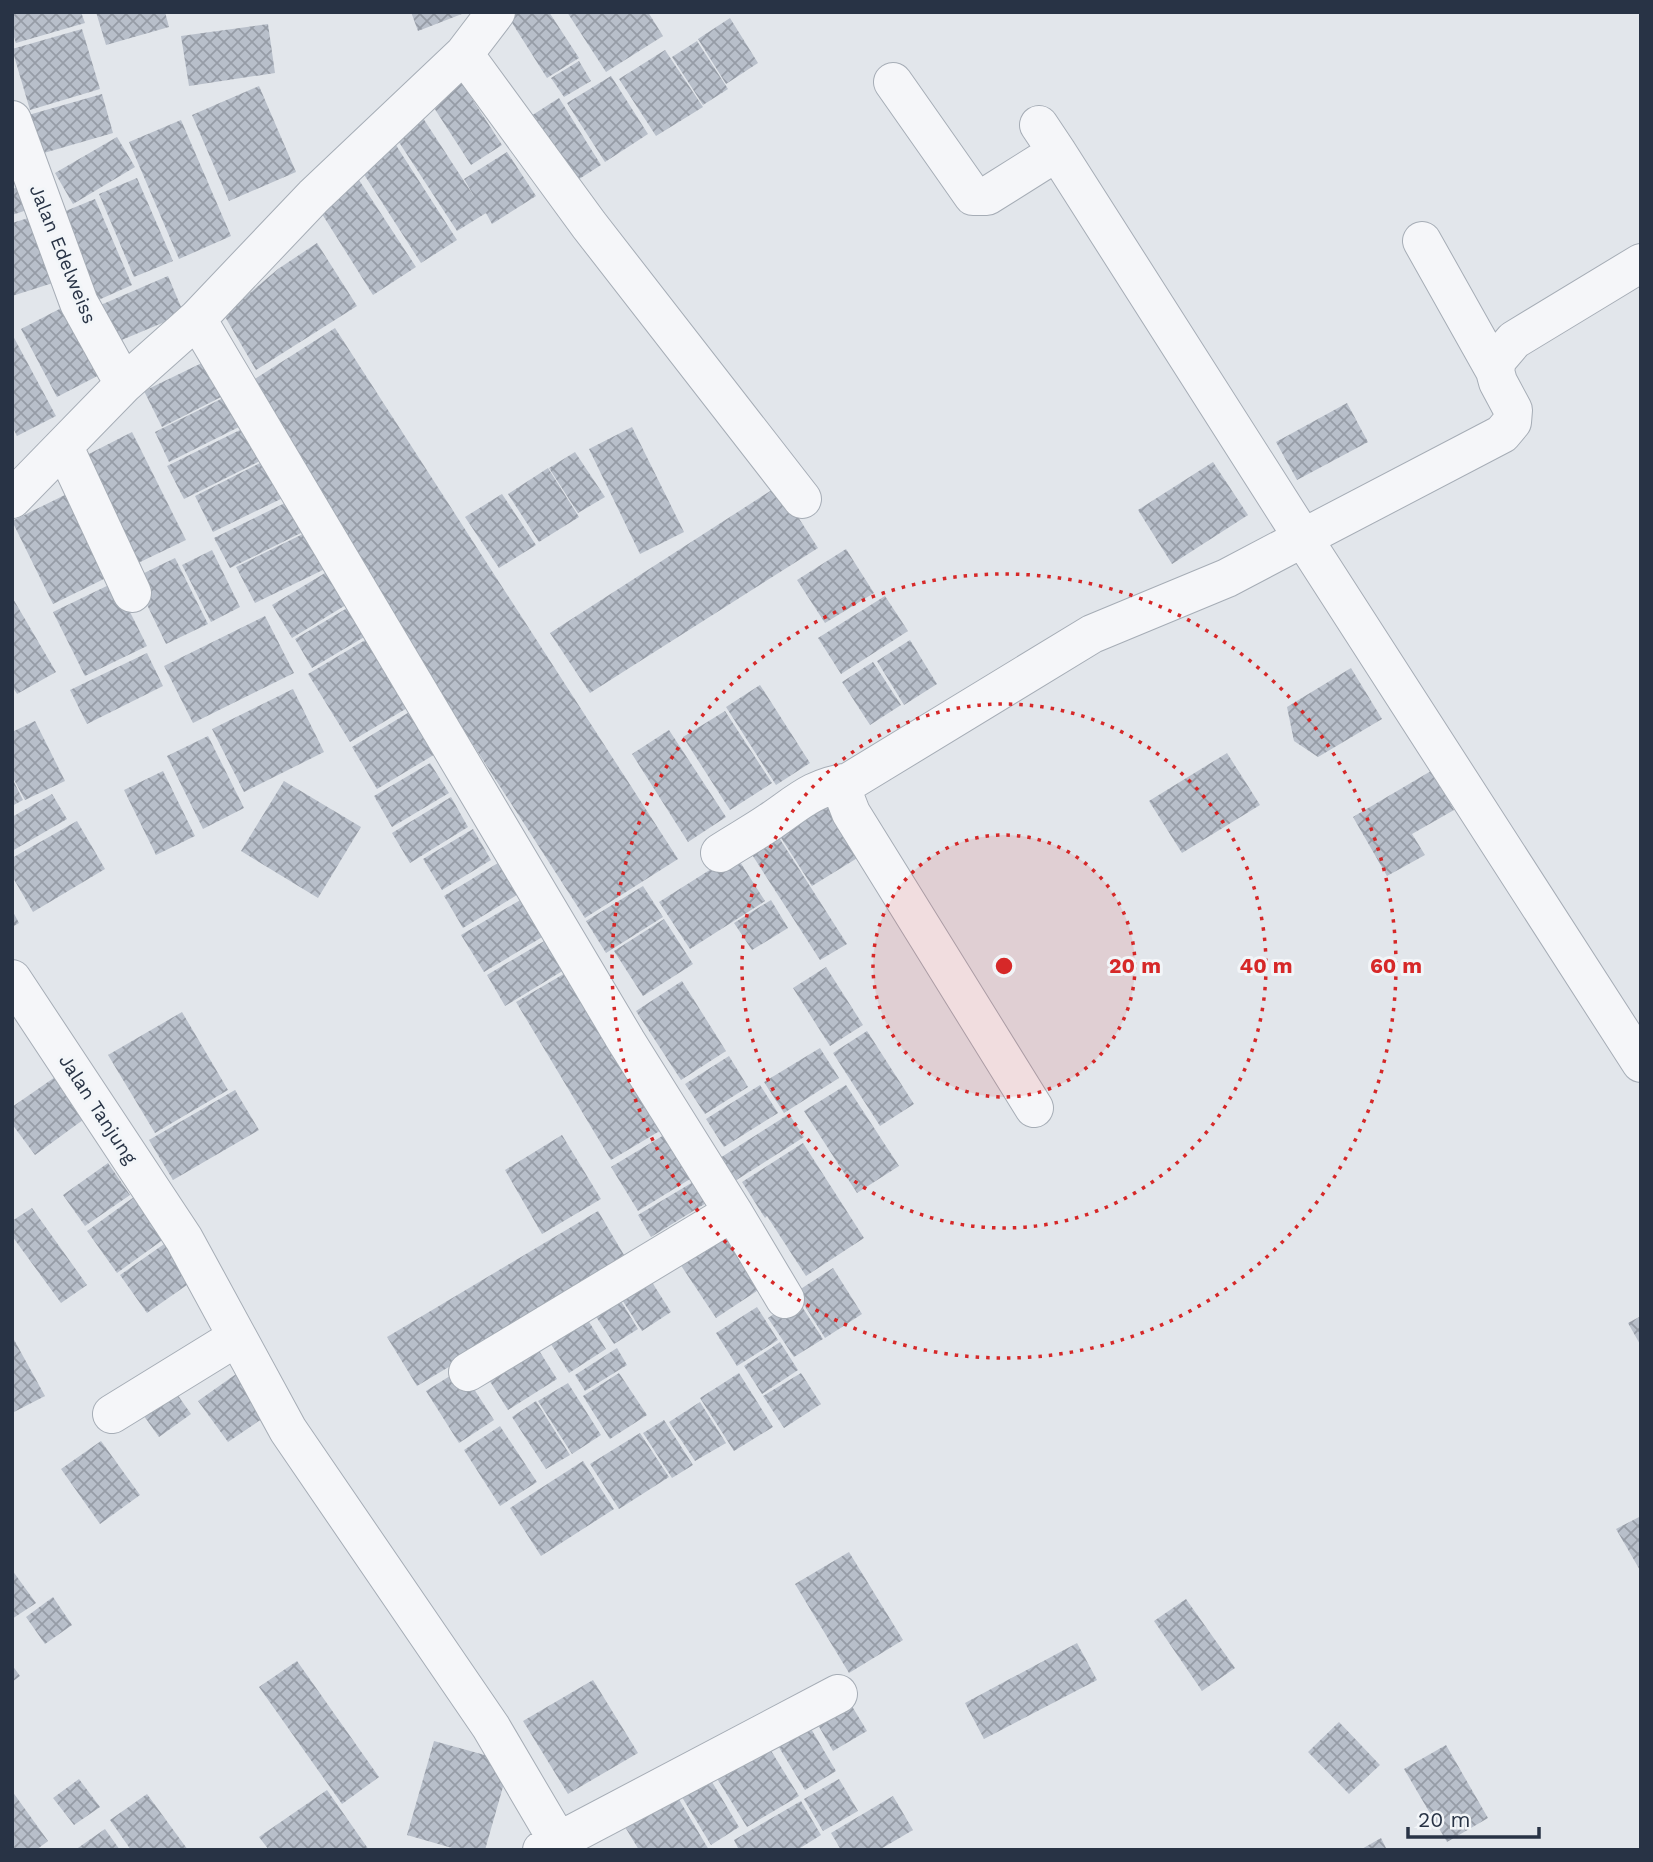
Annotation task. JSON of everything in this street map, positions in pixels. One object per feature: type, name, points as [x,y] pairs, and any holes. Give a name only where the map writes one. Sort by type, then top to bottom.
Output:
[{"type":"street","points":[[12,499],[124,384],[197,319],[314,196],[464,54],[496,12]]},
{"type":"street","points":[[464,54],[589,225],[802,499]]},
{"type":"street","points":[[893,82],[973,196],[987,196],[1048,138],[1641,1063]]},
{"type":"street","name":"Jalan Edelweiss","points":[[12,120],[79,303],[124,384]]},
{"type":"street","points":[[720,853],[810,793],[849,782],[1092,634],[1227,578],[1502,434],[1512,422],[1513,410],[1495,371],[1422,241]]},
{"type":"street","points":[[1495,371],[1497,360],[1514,340],[1641,262]]},
{"type":"street","points":[[197,319],[626,1041],[785,1299]]},
{"type":"street","points":[[64,447],[131,593]]},
{"type":"street","points":[[849,782],[844,794],[852,813],[1034,1108]]},
{"type":"street","name":"Jalan Tanjung","points":[[12,979],[184,1239],[288,1430],[491,1727],[550,1845]]},
{"type":"street","points":[[468,1372],[733,1212]]},
{"type":"street","points":[[112,1414],[237,1337]]},
{"type":"street","points":[[550,1845],[838,1694]]},
{"type":"building","points":[[12,12],[81,12],[85,23],[16,43],[12,31]]},
{"type":"building","points":[[96,12],[165,12],[169,27],[106,45]]},
{"type":"building","points":[[411,12],[467,12],[418,31]]},
{"type":"building","points":[[511,12],[549,12],[579,58],[547,78],[507,15]]},
{"type":"building","points":[[567,12],[648,12],[663,36],[606,72]]},
{"type":"building","points":[[730,18],[758,63],[726,84],[698,39]]},
{"type":"building","points":[[268,24],[275,73],[189,86],[181,36]]},
{"type":"building","points":[[82,29],[100,89],[30,110],[12,49]]},
{"type":"building","points":[[697,41],[728,89],[703,105],[672,57]]},
{"type":"building","points":[[665,50],[703,107],[656,136],[619,79]]},
{"type":"building","points":[[579,61],[591,81],[564,97],[551,78]]},
{"type":"building","points":[[611,76],[648,134],[605,162],[567,103]]},
{"type":"building","points":[[458,77],[502,145],[471,165],[427,97]]},
{"type":"building","points":[[259,86],[296,172],[229,201],[192,115]]},
{"type":"building","points":[[102,94],[113,133],[30,157],[18,118]]},
{"type":"building","points":[[559,98],[601,165],[573,183],[531,116]]},
{"type":"building","points":[[421,115],[475,198],[464,179],[507,152],[536,196],[492,224],[486,213],[457,231],[393,133]]},
{"type":"building","points":[[181,120],[231,236],[179,259],[129,142]]},
{"type":"building","points":[[117,137],[135,167],[73,204],[55,173]]},
{"type":"building","points":[[392,139],[457,240],[421,263],[356,162]]},
{"type":"building","points":[[137,178],[173,261],[134,277],[99,194]]},
{"type":"building","points":[[359,180],[416,267],[373,295],[317,206]]},
{"type":"building","points":[[26,185],[33,208],[12,215],[12,189]]},
{"type":"building","points":[[95,199],[132,285],[94,302],[56,215]]},
{"type":"building","points":[[35,216],[56,282],[12,296],[12,223]]},
{"type":"building","points":[[317,243],[357,306],[256,370],[224,315],[278,269]]},
{"type":"building","points":[[168,276],[184,314],[112,344],[96,307]]},
{"type":"building","points":[[71,303],[107,371],[57,397],[21,329]]},
{"type":"building","points":[[335,328],[678,859],[585,918],[242,387]]},
{"type":"building","points":[[12,334],[56,416],[17,436],[12,426]]},
{"type":"building","points":[[208,360],[225,395],[162,427],[144,391]]},
{"type":"building","points":[[225,397],[239,427],[169,462],[155,432]]},
{"type":"building","points":[[1347,403],[1368,442],[1297,480],[1276,442]]},
{"type":"building","points":[[252,424],[268,457],[184,499],[167,466]]},
{"type":"building","points":[[632,427],[684,532],[640,554],[589,449]]},
{"type":"building","points":[[132,432],[186,540],[136,564],[83,457]]},
{"type":"building","points":[[575,452],[605,497],[578,513],[549,468]]},
{"type":"building","points":[[272,457],[291,494],[213,532],[195,496]]},
{"type":"building","points":[[1213,462],[1248,515],[1172,564],[1138,510]]},
{"type":"building","points":[[548,468],[579,517],[539,542],[508,494]]},
{"type":"building","points":[[778,486],[818,548],[590,693],[550,633]]},
{"type":"building","points":[[71,492],[112,575],[53,604],[12,521]]},
{"type":"building","points":[[502,494],[536,545],[499,568],[465,517]]},
{"type":"building","points":[[295,498],[311,528],[230,568],[214,538]]},
{"type":"building","points":[[311,530],[329,567],[255,603],[236,567]]},
{"type":"building","points":[[846,549],[874,593],[825,623],[797,580]]},
{"type":"building","points":[[212,550],[240,607],[211,622],[182,565]]},
{"type":"building","points":[[175,558],[208,624],[166,644],[134,578]]},
{"type":"building","points":[[335,567],[354,600],[292,638],[272,605]]},
{"type":"building","points":[[115,582],[147,646],[85,676],[53,612]]},
{"type":"building","points":[[885,596],[908,631],[841,674],[818,638]]},
{"type":"building","points":[[12,597],[56,672],[17,694],[12,686]]},
{"type":"building","points":[[354,604],[371,633],[312,668],[295,639]]},
{"type":"building","points":[[265,616],[294,673],[193,723],[164,666]]},
{"type":"building","points":[[377,633],[419,701],[350,742],[308,674]]},
{"type":"building","points":[[910,640],[937,684],[904,705],[877,661]]},
{"type":"building","points":[[147,653],[163,686],[87,724],[70,690]]},
{"type":"building","points":[[873,662],[901,705],[870,725],[842,682]]},
{"type":"building","points":[[1351,668],[1382,719],[1318,757],[1294,741],[1287,707]]},
{"type":"building","points":[[760,685],[810,763],[776,785],[726,707]]},
{"type":"building","points":[[293,689],[324,752],[244,792],[212,729]]},
{"type":"building","points":[[411,711],[437,753],[377,789],[352,747]]},
{"type":"building","points":[[725,711],[772,783],[730,810],[683,737]]},
{"type":"building","points":[[35,721],[65,781],[25,800],[12,776],[12,732]]},
{"type":"building","points":[[669,730],[726,817],[688,842],[632,754]]},
{"type":"building","points":[[208,736],[244,808],[203,829],[167,756]]},
{"type":"building","points":[[1227,753],[1260,805],[1182,853],[1149,801]]},
{"type":"building","points":[[430,763],[449,793],[392,827],[374,796]]},
{"type":"building","points":[[163,771],[195,836],[156,855],[124,790]]},
{"type":"building","points":[[1431,771],[1454,810],[1412,834],[1425,855],[1387,876],[1353,817]]},
{"type":"building","points":[[12,778],[23,800],[12,806]]},
{"type":"building","points":[[284,781],[361,827],[318,898],[241,851]]},
{"type":"building","points":[[52,794],[67,819],[12,851],[12,817]]},
{"type":"building","points":[[831,795],[867,852],[812,886],[776,830]]},
{"type":"building","points":[[451,797],[468,827],[410,863],[392,833]]},
{"type":"building","points":[[77,821],[105,869],[33,912],[12,876],[12,858]]},
{"type":"building","points":[[473,829],[491,860],[442,890],[423,859]]},
{"type":"building","points":[[776,833],[847,944],[820,960],[749,850]]},
{"type":"building","points":[[735,854],[765,901],[690,949],[659,902]]},
{"type":"building","points":[[498,863],[517,895],[463,928],[444,896]]},
{"type":"building","points":[[643,886],[663,917],[606,953],[586,921]]},
{"type":"building","points":[[522,899],[544,936],[484,972],[461,935]]},
{"type":"building","points":[[771,900],[788,928],[752,950],[734,923]]},
{"type":"building","points":[[12,910],[19,923],[12,927]]},
{"type":"building","points":[[664,919],[693,964],[643,996],[614,951]]},
{"type":"building","points":[[551,937],[569,967],[505,1006],[487,975]]},
{"type":"building","points":[[826,967],[863,1025],[830,1046],[793,988]]},
{"type":"building","points":[[567,972],[663,1129],[611,1160],[516,1002]]},
{"type":"building","points":[[682,981],[726,1051],[681,1080],[636,1011]]},
{"type":"building","points":[[182,1012],[228,1090],[155,1133],[108,1055]]},
{"type":"building","points":[[867,1031],[914,1104],[880,1126],[833,1053]]},
{"type":"building","points":[[820,1048],[839,1078],[784,1113],[764,1082]]},
{"type":"building","points":[[729,1056],[748,1087],[705,1114],[685,1084]]},
{"type":"building","points":[[58,1075],[87,1117],[35,1155],[12,1124],[12,1107]]},
{"type":"building","points":[[760,1085],[778,1113],[724,1147],[706,1119]]},
{"type":"building","points":[[846,1085],[899,1166],[857,1193],[804,1111]]},
{"type":"building","points":[[235,1090],[259,1130],[173,1180],[149,1140]]},
{"type":"building","points":[[789,1114],[804,1137],[735,1181],[720,1158]]},
{"type":"building","points":[[669,1132],[695,1176],[638,1211],[611,1167]]},
{"type":"building","points":[[562,1135],[601,1199],[542,1234],[505,1170]]},
{"type":"building","points":[[803,1143],[864,1238],[806,1276],[742,1182]]},
{"type":"building","points":[[108,1163],[130,1195],[85,1226],[63,1195]]},
{"type":"building","points":[[698,1179],[711,1200],[651,1237],[638,1215]]},
{"type":"building","points":[[134,1197],[164,1239],[117,1273],[87,1231]]},
{"type":"building","points":[[32,1208],[87,1285],[61,1303],[12,1236],[12,1221]]},
{"type":"building","points":[[598,1211],[627,1260],[417,1386],[387,1337]]},
{"type":"building","points":[[729,1220],[769,1283],[716,1318],[674,1255]]},
{"type":"building","points":[[167,1242],[194,1280],[147,1313],[120,1275]]},
{"type":"building","points":[[833,1268],[862,1314],[825,1338],[796,1292]]},
{"type":"building","points":[[646,1273],[671,1312],[642,1331],[617,1292]]},
{"type":"building","points":[[616,1293],[638,1329],[614,1344],[591,1309]]},
{"type":"building","points":[[797,1299],[823,1339],[794,1357],[768,1318]]},
{"type":"building","points":[[757,1307],[778,1340],[737,1366],[716,1333]]},
{"type":"building","points":[[581,1309],[606,1349],[569,1373],[544,1333]]},
{"type":"building","points":[[1641,1316],[1641,1346],[1628,1323]]},
{"type":"building","points":[[12,1336],[45,1396],[12,1413]]},
{"type":"building","points":[[533,1341],[557,1379],[508,1410],[484,1372]]},
{"type":"building","points":[[780,1342],[798,1370],[762,1394],[744,1366]]},
{"type":"building","points":[[617,1348],[627,1365],[585,1391],[575,1375]]},
{"type":"building","points":[[461,1369],[494,1420],[459,1443],[426,1391]]},
{"type":"building","points":[[239,1372],[269,1414],[228,1442],[198,1401]]},
{"type":"building","points":[[619,1373],[647,1415],[610,1439],[583,1396]]},
{"type":"building","points":[[739,1373],[773,1427],[734,1451],[700,1398]]},
{"type":"building","points":[[801,1373],[821,1404],[784,1428],[763,1396]]},
{"type":"building","points":[[568,1383],[601,1435],[572,1454],[538,1401]]},
{"type":"building","points":[[172,1387],[191,1414],[159,1437],[139,1409]]},
{"type":"building","points":[[536,1401],[570,1455],[546,1469],[512,1417]]},
{"type":"building","points":[[700,1402],[726,1443],[695,1461],[669,1422]]},
{"type":"building","points":[[664,1420],[693,1465],[672,1478],[643,1433]]},
{"type":"building","points":[[500,1426],[537,1482],[500,1506],[464,1450]]},
{"type":"building","points":[[640,1433],[669,1477],[619,1509],[590,1464]]},
{"type":"building","points":[[101,1441],[140,1495],[100,1524],[61,1469]]},
{"type":"building","points":[[583,1461],[614,1509],[541,1556],[510,1508]]},
{"type":"building","points":[[1641,1516],[1641,1572],[1616,1529]]},
{"type":"building","points":[[849,1552],[903,1640],[849,1673],[795,1584]]},
{"type":"building","points":[[12,1570],[36,1603],[12,1619]]},
{"type":"building","points":[[53,1597],[72,1625],[45,1644],[26,1617]]},
{"type":"building","points":[[1186,1599],[1235,1668],[1202,1691],[1154,1621]]},
{"type":"building","points":[[1077,1643],[1097,1680],[984,1739],[965,1703]]},
{"type":"building","points":[[297,1661],[379,1777],[342,1804],[259,1687]]},
{"type":"building","points":[[12,1665],[20,1676],[12,1682]]},
{"type":"building","points":[[593,1680],[638,1753],[568,1794],[523,1721]]},
{"type":"building","points":[[847,1698],[867,1731],[833,1751],[814,1718]]},
{"type":"building","points":[[804,1717],[836,1771],[805,1790],[772,1736]]},
{"type":"building","points":[[1339,1722],[1380,1765],[1349,1794],[1308,1752]]},
{"type":"building","points":[[434,1741],[510,1762],[485,1850],[459,1850],[407,1835]]},
{"type":"building","points":[[765,1741],[799,1796],[747,1827],[713,1772]]},
{"type":"building","points":[[1446,1745],[1488,1818],[1447,1842],[1404,1769]]},
{"type":"building","points":[[706,1772],[739,1827],[711,1845],[677,1789]]},
{"type":"building","points":[[79,1779],[100,1807],[74,1825],[53,1798]]},
{"type":"building","points":[[839,1779],[858,1811],[823,1831],[804,1799]]},
{"type":"building","points":[[327,1790],[369,1850],[269,1850],[259,1837]]},
{"type":"building","points":[[12,1791],[48,1841],[36,1850],[12,1850]]},
{"type":"building","points":[[674,1791],[709,1850],[639,1850],[622,1822]]},
{"type":"building","points":[[147,1794],[188,1850],[131,1850],[110,1820]]},
{"type":"building","points":[[893,1796],[913,1830],[879,1850],[841,1850],[831,1833]]},
{"type":"building","points":[[801,1801],[821,1835],[797,1850],[739,1850],[734,1840]]},
{"type":"building","points":[[105,1829],[120,1850],[75,1850]]},
{"type":"building","points":[[1381,1838],[1387,1850],[1360,1850]]}]
